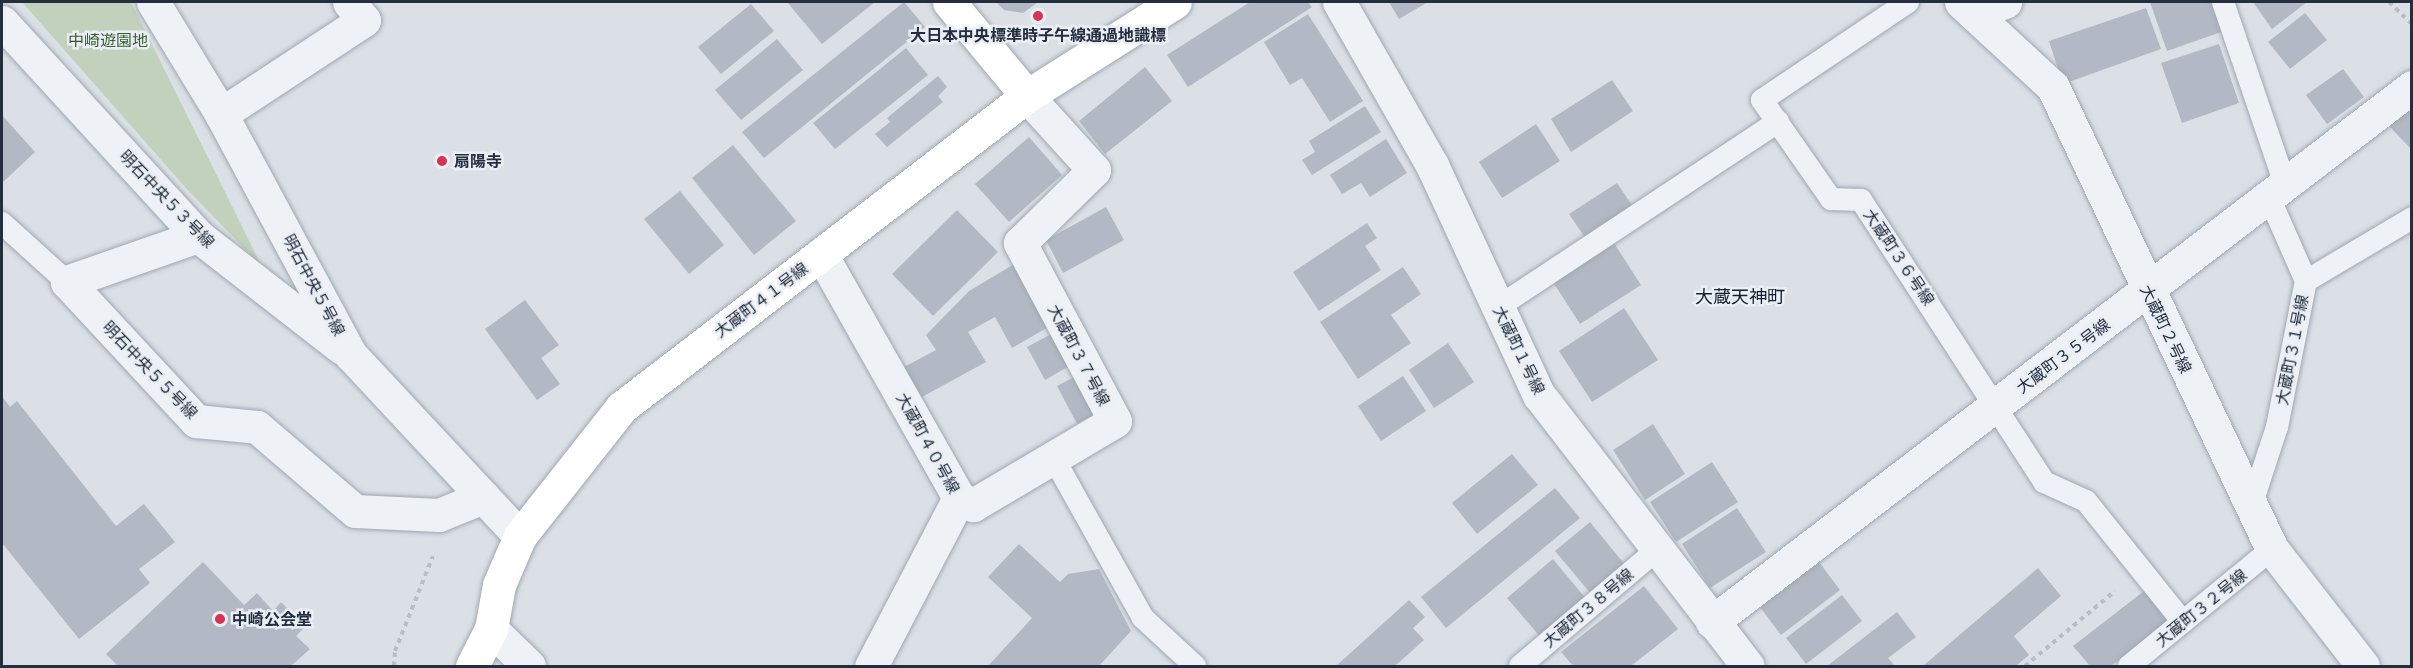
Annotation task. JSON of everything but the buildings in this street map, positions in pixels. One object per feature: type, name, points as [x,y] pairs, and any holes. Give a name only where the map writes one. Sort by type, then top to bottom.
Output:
[{"type":"street","name":"明石中央５号線","points":[[153,2],[221,114],[351,355],[519,536]]},
{"type":"street","points":[[221,114],[364,20],[349,2]]},
{"type":"street","points":[[949,2],[1027,96]]},
{"type":"street","name":"大蔵町１号線","points":[[1339,2],[1432,165],[1539,395],[1748,666]]},
{"type":"street","points":[[1967,7],[2005,2]]},
{"type":"street","name":"大蔵町４１号線","points":[[472,666],[491,629],[499,585],[519,536],[622,407],[1027,96],[1155,7]]},
{"type":"street","name":"大蔵町２号線","points":[[1967,7],[2053,87],[2272,549],[2363,666]]},
{"type":"street","name":"明石中央５３号線","points":[[2,22],[198,236],[351,355]]},
{"type":"street","name":"大蔵町３５号線","points":[[1712,622],[2412,87]]},
{"type":"street","name":"大蔵町３７号線","points":[[1027,96],[1094,170],[1020,243],[1115,421],[1053,457]]},
{"type":"street","points":[[67,282],[198,236]]},
{"type":"street","name":"大蔵町４０号線","points":[[821,254],[959,498],[871,666]]},
{"type":"street","name":"明石中央５５号線","points":[[67,282],[196,421],[257,428],[355,512],[440,515],[483,497]]},
{"type":"street","points":[[959,498],[972,505],[1053,457]]},
{"type":"street","points":[[491,629],[529,666]]},
{"type":"lane","name":"大蔵町３６号線","points":[[1908,2],[1762,100],[1831,199],[1861,200],[1998,405]]},
{"type":"lane","name":"大蔵町３１号線","points":[[2223,2],[2277,191],[2306,281],[2277,427],[2251,506]]},
{"type":"lane","points":[[1498,307],[1778,122]]},
{"type":"lane","points":[[2306,281],[2412,218]]},
{"type":"lane","name":"明石中央５５号線","points":[[2,223],[67,282]]},
{"type":"lane","points":[[1998,405],[2044,482],[2086,501],[2183,622]]},
{"type":"lane","points":[[1053,457],[1143,618],[1195,666]]},
{"type":"lane","name":"大蔵町３２号線","points":[[2129,666],[2272,549]]},
{"type":"lane","name":"大蔵町３８号線","points":[[1520,666],[1657,550]]},
{"type":"path","points":[[2389,2],[2412,24]]},
{"type":"path","points":[[394,666],[395,651],[436,547]]},
{"type":"path","points":[[2025,666],[2141,569]]},
{"type":"green space","name":"中崎遊園地","points":[[22,2],[131,2],[262,267],[185,187]]},
{"type":"place","name":"大日本中央標準時子午線通過地識標","points":[[1038,16]]},
{"type":"place","name":"扇陽寺","points":[[442,161]]},
{"type":"place","name":"中崎公会堂","points":[[220,619]]},
{"type":"district","name":"大蔵天神町","points":[[1740,297]]}]
